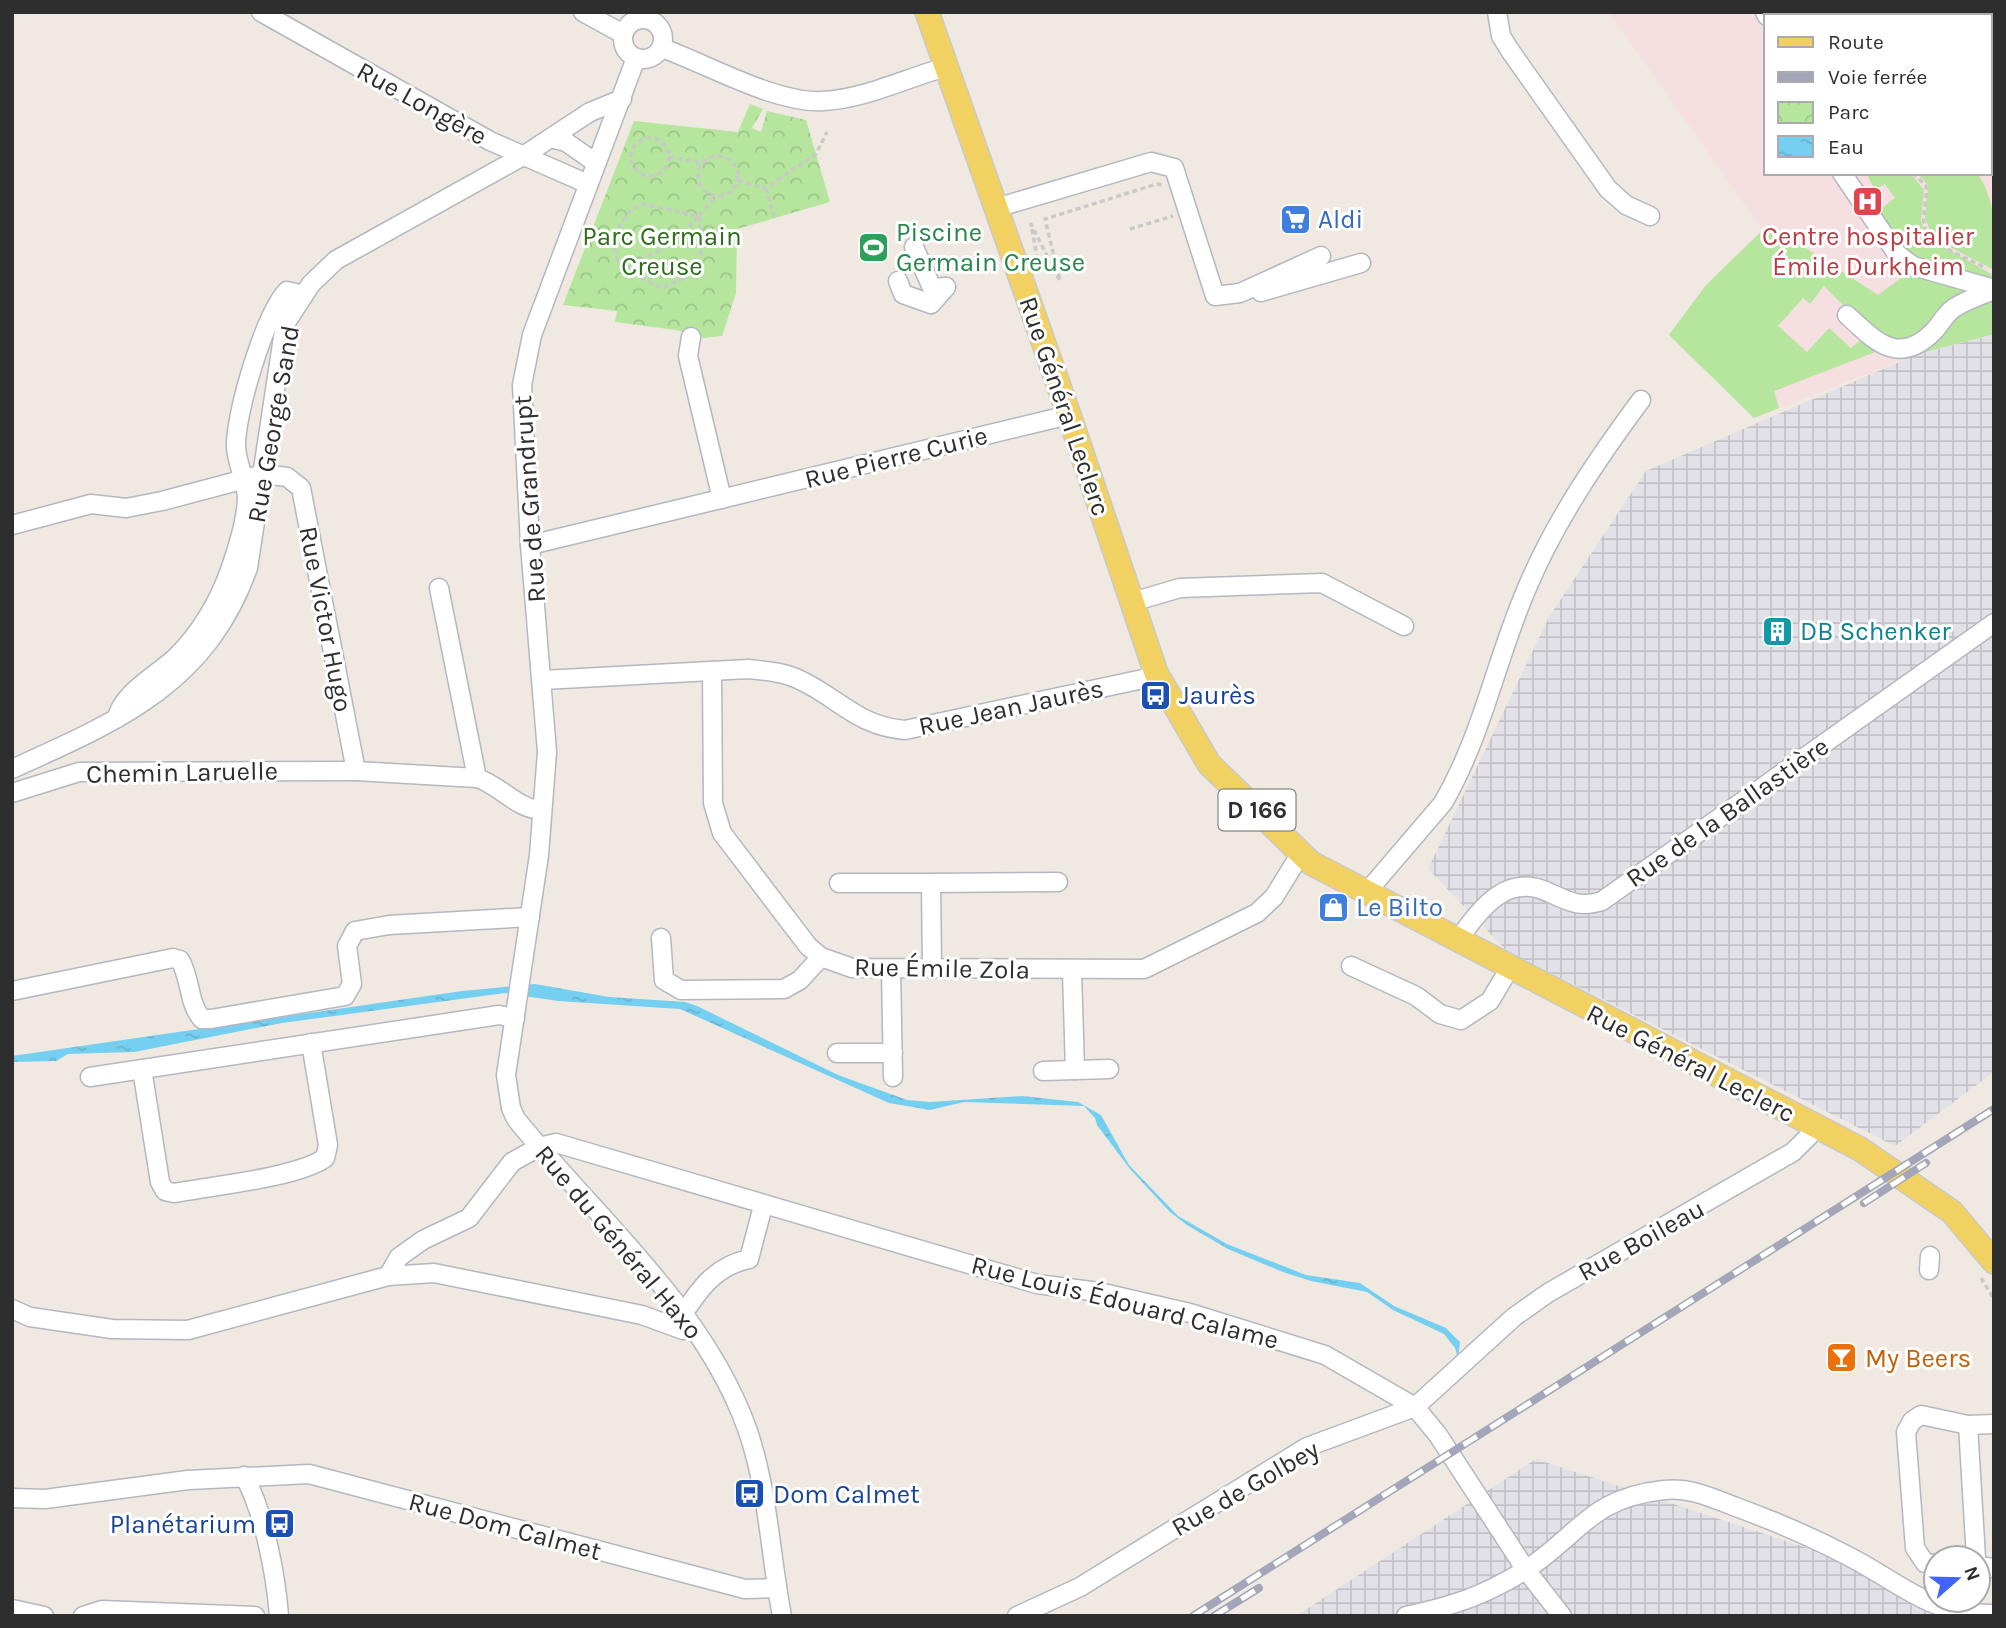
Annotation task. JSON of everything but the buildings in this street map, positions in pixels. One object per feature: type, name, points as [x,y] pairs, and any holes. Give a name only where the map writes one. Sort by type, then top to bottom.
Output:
[{"type":"main road","name":"Rue Général Leclerc","points":[[927,12],[1069,415],[1156,673],[1209,764],[1311,863],[1509,969],[1860,1149],[1930,1195],[1970,1230],[1987,1270]]},
{"type":"street","name":"Rue Longère","points":[[261,12],[490,141],[589,184]]},
{"type":"street","points":[[583,12],[623,34]]},
{"type":"street","points":[[1496,12],[1502,36],[1511,52],[1608,189],[1626,205],[1650,216]]},
{"type":"street","points":[[652,16],[663,34],[662,48],[651,58],[636,58],[625,48],[623,34],[630,22],[652,16]]},
{"type":"street","points":[[662,48],[789,99],[822,102],[850,98],[946,67]]},
{"type":"street","name":"Rue de Grandrupt","points":[[520,988],[547,752],[530,545],[522,386],[532,335],[636,58]]},
{"type":"street","name":"Rue George Sand","points":[[12,769],[139,707],[202,653],[234,606],[248,568],[285,324],[304,295],[335,260],[523,156],[590,113],[622,99]]},
{"type":"street","points":[[551,138],[566,142],[596,163]]},
{"type":"street","points":[[996,208],[1151,162],[1174,168],[1215,296],[1267,292],[1361,263]]},
{"type":"street","points":[[1843,175],[1898,254],[1913,266],[1994,289]]},
{"type":"street","points":[[898,281],[903,294],[931,304],[946,287],[932,289],[914,247]]},
{"type":"street","points":[[1240,293],[1321,256]]},
{"type":"street","points":[[1847,315],[1878,344],[1896,349],[1914,345],[1932,333],[1952,309],[1994,289]]},
{"type":"street","points":[[117,719],[119,709],[176,657],[218,600],[238,542],[247,498],[236,444],[251,373],[276,302],[287,291],[304,295]]},
{"type":"street","points":[[691,337],[688,356],[722,499]]},
{"type":"street","points":[[1366,893],[1443,803],[1453,787],[1490,699],[1527,588],[1604,451],[1641,400]]},
{"type":"street","name":"Rue Pierre Curie","points":[[530,545],[1069,415]]},
{"type":"street","points":[[12,525],[91,505],[126,508],[264,474]]},
{"type":"street","name":"Rue Victor Hugo","points":[[264,474],[287,477],[301,488],[356,771]]},
{"type":"street","points":[[1132,602],[1180,588],[1322,583],[1404,626]]},
{"type":"street","points":[[439,588],[477,778]]},
{"type":"street","name":"Rue de la Ballastière","points":[[1457,941],[1488,902],[1503,891],[1522,886],[1547,891],[1566,902],[1585,906],[1602,901],[1994,623]]},
{"type":"street","name":"Rue Jean Jaurès","points":[[543,680],[712,671],[773,671],[801,680],[855,716],[881,728],[905,730],[1143,679],[1156,673]]},
{"type":"street","name":"Rue Émile Zola","points":[[712,671],[715,815],[732,848],[808,946],[821,957],[852,968],[1127,971],[1162,963],[1257,912],[1274,897],[1301,853]]},
{"type":"street","points":[[356,771],[477,778],[492,783],[530,810],[542,810]]},
{"type":"street","name":"Chemin Laruelle","points":[[12,793],[79,772],[356,771]]},
{"type":"street","points":[[839,883],[1058,882]]},
{"type":"street","points":[[931,883],[932,969]]},
{"type":"street","points":[[12,991],[173,958],[180,960],[184,967],[195,1010],[202,1018],[211,1019],[345,996],[352,984],[347,946],[355,931],[389,925],[530,917]]},
{"type":"street","points":[[661,938],[664,980],[681,990],[784,989],[800,980],[821,957]]},
{"type":"street","points":[[1352,966],[1416,996],[1440,1014],[1461,1020],[1490,1001],[1509,969]]},
{"type":"street","points":[[891,969],[893,1077]]},
{"type":"street","points":[[1072,971],[1075,1070]]},
{"type":"street","name":"Rue du Général Haxo","points":[[520,988],[506,1076],[511,1108],[539,1147],[688,1320],[712,1354],[741,1414],[762,1485],[782,1616]]},
{"type":"street","points":[[89,1077],[499,1014],[515,1018]]},
{"type":"street","points":[[142,1069],[160,1182],[165,1191],[174,1193],[279,1174],[318,1163],[325,1158],[328,1145],[312,1043]]},
{"type":"street","points":[[836,1054],[893,1054]]},
{"type":"street","points":[[1044,1071],[1110,1069]]},
{"type":"street","name":"Rue Boileau","points":[[1469,1359],[1514,1317],[1548,1293],[1793,1152],[1809,1136],[1814,1126]]},
{"type":"street","name":"Rue Louis Édouard Calame","points":[[539,1147],[555,1143],[1037,1284],[1099,1292],[1190,1313],[1325,1355],[1415,1407],[1438,1435],[1526,1570],[1562,1616]]},
{"type":"street","points":[[388,1276],[399,1257],[423,1240],[468,1218],[512,1162],[539,1147]]},
{"type":"street","points":[[12,1309],[30,1317],[111,1329],[188,1330],[388,1276],[434,1273],[642,1315],[683,1330],[708,1278],[723,1273],[734,1262],[749,1259],[763,1206]]},
{"type":"street","name":"Rue de Golbey","points":[[1017,1616],[1080,1587],[1307,1447],[1415,1407],[1469,1359]]},
{"type":"street","points":[[1922,1558],[1915,1548],[1906,1432],[1912,1421],[1921,1415],[1968,1425],[1994,1424]]},
{"type":"street","points":[[1968,1425],[1975,1544]]},
{"type":"street","name":"Rue Dom Calmet","points":[[12,1498],[45,1499],[175,1481],[309,1475],[746,1589],[777,1588]]},
{"type":"street","points":[[238,1477],[252,1491],[262,1524],[277,1591],[279,1616]]},
{"type":"street","points":[[1406,1616],[1461,1604],[1526,1570],[1592,1513],[1616,1501],[1667,1489],[1692,1490],[1773,1520],[1850,1556],[1936,1607],[1973,1614],[1994,1614]]},
{"type":"street","points":[[12,1609],[44,1616]]},
{"type":"street","points":[[83,1616],[102,1610],[255,1616]]},
{"type":"path","points":[[738,181],[766,188],[816,154],[827,132]]},
{"type":"path","points":[[651,138],[663,143],[669,157],[664,171],[650,176],[636,170],[631,155],[638,143],[651,138]]},
{"type":"path","points":[[669,157],[704,163],[715,157],[728,159],[737,168],[738,181],[729,193],[715,196],[708,193],[699,182],[704,163]]},
{"type":"path","points":[[1915,175],[1926,186],[1923,216],[1927,236],[1933,242],[1989,270]]},
{"type":"path","points":[[1017,266],[1037,257],[1031,224],[1060,281],[1045,219],[1157,184],[1169,192]]},
{"type":"path","points":[[766,188],[774,218]]},
{"type":"path","points":[[625,268],[666,248],[687,230],[715,196]]},
{"type":"path","points":[[643,204],[699,216],[702,251],[699,266],[683,279],[661,288],[619,265],[615,249],[620,225],[631,210],[643,204]]},
{"type":"path","points":[[1130,229],[1175,215],[1173,205]]},
{"type":"path","points":[[1987,1270],[1994,1299]]},
{"type":"shaded area","name":"Centre hospitalier Émile Durkheim","points":[[1609,12],[1994,12],[1994,334],[1918,354],[1754,418],[1669,335],[1706,285],[1762,229]]},
{"type":"shaded area","points":[[1994,334],[1994,1072],[1895,1146],[1507,951],[1428,869],[1549,617],[1646,471],[1918,354]]},
{"type":"shaded area","points":[[1536,1459],[1922,1585],[1922,1614],[1992,1614],[1994,1609],[1994,1616],[1296,1616]]},
{"type":"green space","name":"Parc Germain Creuse","points":[[750,104],[763,109],[752,128],[761,132],[767,111],[806,120],[830,202],[737,229],[736,293],[722,336],[704,338],[676,330],[615,322],[617,311],[563,305],[634,121],[738,132]]},
{"type":"green space","points":[[1867,175],[1912,175],[1924,190],[1921,220],[1926,237],[1994,276],[1994,283],[1909,256],[1876,212],[1895,198],[1885,184],[1875,190]]},
{"type":"green space","points":[[1919,175],[1978,175],[1992,208],[1994,270],[1933,238],[1925,218],[1928,185]]},
{"type":"green space","points":[[1769,224],[1878,295],[1902,277],[1897,265],[1970,288],[1972,294],[1945,303],[1937,319],[1926,330],[1895,343],[1867,329],[1824,286],[1810,304],[1803,298],[1778,326],[1807,352],[1829,328],[1851,348],[1862,339],[1878,351],[1774,391],[1779,408],[1754,418],[1669,335],[1706,285]]},
{"type":"green space","points":[[1994,297],[1994,334],[1918,354],[1916,349],[1957,310]]},
{"type":"water","points":[[535,984],[609,997],[685,1002],[838,1075],[907,1100],[930,1102],[1022,1096],[1078,1102],[1101,1115],[1129,1165],[1178,1216],[1227,1244],[1306,1275],[1360,1283],[1394,1306],[1446,1328],[1460,1342],[1458,1358],[1455,1348],[1444,1334],[1393,1310],[1367,1292],[1311,1281],[1283,1272],[1228,1249],[1187,1225],[1170,1212],[1130,1169],[1084,1106],[964,1102],[930,1110],[889,1103],[680,1009],[558,1001],[505,993],[282,1023],[134,1052],[68,1054],[56,1061],[12,1062],[12,1056],[462,991]]},
{"type":"railway","points":[[1193,1616],[1994,1109]]},
{"type":"railway","points":[[1864,1203],[1926,1163]]},
{"type":"railway","points":[[1214,1616],[1259,1588]]},
{"type":"place","name":"Centre hospitalier Émile Durkheim","points":[[1868,201]]},
{"type":"place","name":"Aldi","points":[[1295,219]]},
{"type":"place","name":"Piscine Germain Creuse","points":[[873,247]]},
{"type":"place","name":"DB Schenker","points":[[1777,631]]},
{"type":"place","name":"Jaurès","points":[[1156,695]]},
{"type":"place","name":"Le Bilto","points":[[1333,907]]},
{"type":"place","name":"My Beers","points":[[1842,1358]]},
{"type":"place","name":"Dom Calmet","points":[[750,1494]]},
{"type":"place","name":"Planétarium","points":[[279,1524]]}]
